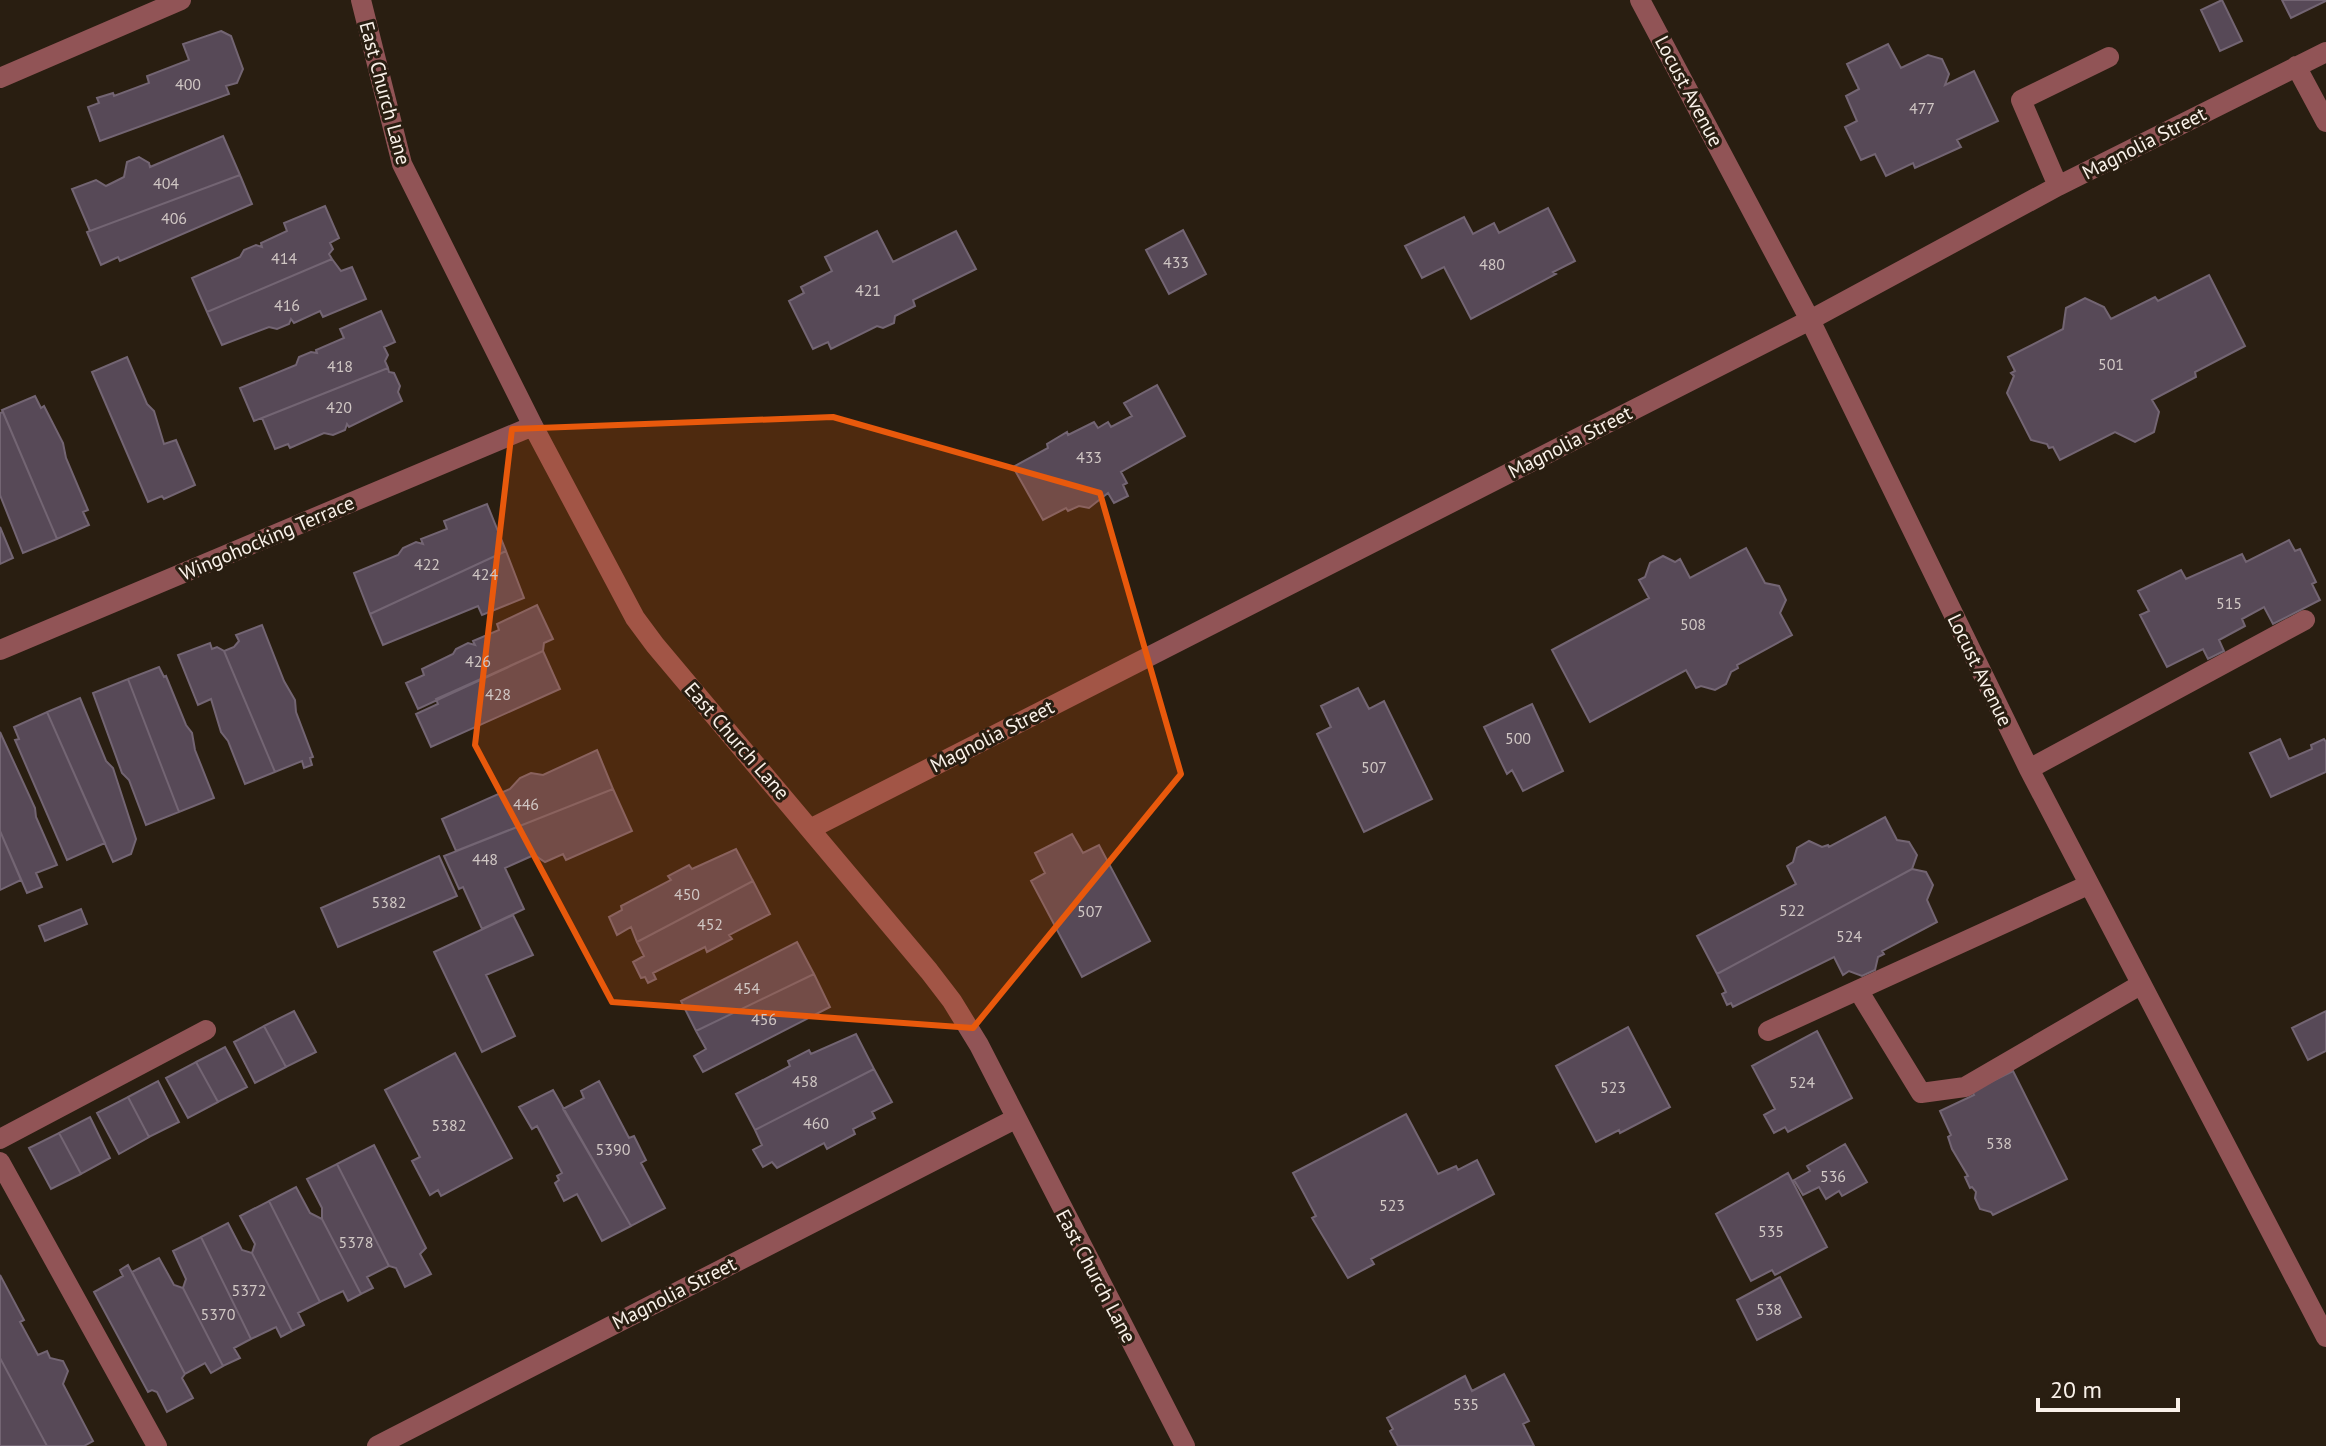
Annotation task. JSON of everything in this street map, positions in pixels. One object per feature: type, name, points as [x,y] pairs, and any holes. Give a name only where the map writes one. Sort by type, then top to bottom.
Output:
[{"type":"street","points":[[0,78],[181,0]]},
{"type":"street","name":"East Church Lane","points":[[361,0],[402,164],[533,426],[635,618],[812,828],[952,1001],[979,1045],[1185,1446]]},
{"type":"street","name":"Locust Avenue","points":[[1640,0],[1810,320],[2088,885],[2326,1337]]},
{"type":"street","name":"Magnolia Street","points":[[812,828],[1810,320],[2058,186],[2326,52]]},
{"type":"street","points":[[2058,186],[2021,100],[2109,57]]},
{"type":"street","points":[[2296,66],[2326,122]]},
{"type":"street","name":"Wingohocking Terrace","points":[[0,650],[533,426]]},
{"type":"street","points":[[2029,769],[2305,620]]},
{"type":"street","points":[[1768,1031],[2088,885]]},
{"type":"street","points":[[1858,990],[1921,1093],[1965,1087],[2140,985]]},
{"type":"street","points":[[0,1139],[206,1030]]},
{"type":"street","name":"Magnolia Street","points":[[377,1446],[1015,1119]]},
{"type":"street","points":[[0,1162],[157,1446]]},
{"type":"highlighted area","points":[[833,417],[1100,493],[1181,774],[973,1028],[612,1002],[475,745],[512,429]]},
{"type":"building","points":[[2222,0],[2242,41],[2220,51],[2201,10]]},
{"type":"building","points":[[2282,0],[2326,0],[2326,1],[2291,18]]},
{"type":"building","points":[[221,31],[231,36],[243,69],[237,83],[226,86],[229,94],[100,141],[88,107],[99,103],[97,98],[113,93],[114,96],[149,83],[147,76],[189,60],[183,44]]},
{"type":"building","points":[[1888,44],[1901,68],[1928,55],[1942,59],[1949,74],[1945,85],[1974,71],[1998,121],[1957,140],[1961,147],[1915,168],[1913,163],[1886,176],[1875,154],[1861,160],[1845,127],[1857,121],[1846,96],[1859,89],[1847,64]]},
{"type":"building","points":[[223,136],[240,175],[90,231],[72,189],[96,180],[106,186],[124,177],[127,162],[139,157],[150,167]]},
{"type":"building","points":[[240,175],[252,204],[120,261],[118,257],[101,265],[87,232]]},
{"type":"building","points":[[325,206],[339,238],[330,243],[332,259],[207,312],[192,278],[240,257],[244,250],[256,245],[262,247],[261,243],[287,231],[284,223]]},
{"type":"building","points":[[1548,208],[1575,261],[1471,319],[1444,267],[1422,278],[1405,246],[1464,217],[1473,234],[1494,223],[1499,233]]},
{"type":"building","points":[[1183,230],[1206,274],[1169,294],[1146,250]]},
{"type":"building","points":[[877,231],[893,262],[956,231],[976,269],[913,300],[915,306],[895,316],[894,323],[883,328],[877,326],[831,349],[828,342],[813,349],[789,301],[804,293],[801,287],[832,271],[825,257]]},
{"type":"building","points":[[332,259],[341,271],[352,267],[366,299],[323,317],[320,311],[294,323],[291,319],[289,324],[277,329],[269,327],[222,345],[207,312]]},
{"type":"building","points":[[2209,275],[2245,346],[2195,372],[2196,377],[2152,400],[2159,412],[2154,432],[2135,442],[2115,432],[2060,460],[2053,447],[2031,440],[2007,393],[2014,376],[2011,373],[2015,371],[2008,357],[2063,329],[2066,308],[2085,298],[2104,307],[2111,319],[2155,297],[2158,301]]},
{"type":"building","points":[[381,311],[395,342],[384,347],[388,355],[385,361],[388,368],[254,421],[240,388],[296,365],[299,357],[317,353],[316,350],[344,338],[340,329]]},
{"type":"building","points":[[127,357],[147,404],[154,411],[164,444],[176,440],[195,485],[164,499],[162,496],[148,502],[92,372]]},
{"type":"building","points":[[388,368],[400,386],[398,392],[402,401],[349,427],[347,424],[345,430],[333,435],[324,433],[290,448],[288,444],[275,449],[262,418]]},
{"type":"building","points":[[1157,385],[1185,436],[1121,472],[1127,483],[1123,485],[1128,496],[1114,503],[1108,493],[1089,508],[1079,506],[1068,511],[1066,508],[1043,520],[1013,467],[1048,448],[1047,444],[1067,432],[1068,435],[1094,422],[1098,428],[1108,422],[1111,427],[1132,416],[1124,403]]},
{"type":"building","points":[[35,396],[41,408],[44,406],[63,443],[66,458],[88,510],[83,512],[89,525],[57,539],[2,410]]},
{"type":"building","points":[[3,412],[57,539],[23,553],[0,495],[0,413]]},
{"type":"building","points":[[487,504],[506,551],[370,614],[354,573],[398,555],[403,548],[416,542],[423,544],[421,539],[447,529],[444,521]]},
{"type":"building","points":[[0,527],[13,558],[0,564]]},
{"type":"building","points":[[2289,540],[2295,551],[2300,549],[2316,582],[2312,584],[2320,600],[2273,624],[2264,607],[2242,619],[2245,626],[2219,640],[2224,651],[2208,659],[2203,649],[2167,667],[2140,615],[2149,611],[2138,591],[2181,570],[2186,579],[2242,554],[2246,562]]},
{"type":"building","points":[[1746,548],[1765,583],[1779,586],[1786,600],[1780,613],[1792,635],[1737,665],[1726,684],[1715,690],[1701,686],[1696,688],[1686,670],[1590,722],[1552,650],[1649,598],[1639,580],[1645,577],[1650,563],[1663,556],[1675,562],[1680,559],[1690,578]]},
{"type":"building","points":[[506,551],[524,598],[482,615],[478,606],[383,645],[370,614]]},
{"type":"building","points":[[537,605],[553,639],[544,643],[543,651],[418,709],[406,683],[424,675],[422,669],[468,643],[475,645],[473,641],[499,630],[497,624]]},
{"type":"building","points":[[262,625],[284,681],[295,700],[296,712],[313,757],[310,758],[312,765],[304,768],[302,761],[275,772],[224,651],[239,641],[236,635]]},
{"type":"building","points":[[210,643],[212,649],[217,647],[224,651],[275,772],[245,784],[228,741],[221,732],[211,699],[198,705],[178,655]]},
{"type":"building","points":[[543,651],[560,689],[431,747],[416,714],[438,704],[436,699]]},
{"type":"building","points":[[159,667],[192,733],[195,750],[214,798],[179,812],[128,679]]},
{"type":"building","points":[[128,679],[179,812],[146,825],[129,780],[122,773],[93,693]]},
{"type":"building","points":[[1358,688],[1369,709],[1384,701],[1432,799],[1364,832],[1317,734],[1331,727],[1321,706]]},
{"type":"building","points":[[80,698],[106,761],[113,768],[136,839],[131,854],[113,862],[47,712]]},
{"type":"building","points":[[1532,704],[1563,771],[1523,791],[1512,770],[1507,774],[1484,727]]},
{"type":"building","points":[[47,712],[105,843],[67,860],[15,740],[19,739],[14,727]]},
{"type":"building","points":[[0,732],[57,865],[36,873],[42,887],[27,893],[0,831]]},
{"type":"building","points":[[2280,739],[2289,759],[2312,749],[2311,745],[2324,739],[2326,772],[2271,797],[2250,753]]},
{"type":"building","points":[[597,750],[613,789],[456,851],[442,819],[510,789],[520,778],[531,773],[543,775]]},
{"type":"building","points":[[613,789],[632,831],[566,860],[563,854],[545,862],[534,855],[505,868],[524,909],[482,929],[463,887],[459,889],[444,856]]},
{"type":"building","points":[[1885,817],[1897,840],[1909,842],[1917,855],[1912,869],[1717,974],[1697,936],[1796,884],[1787,866],[1793,862],[1797,848],[1809,841],[1829,847]]},
{"type":"building","points":[[0,831],[21,880],[0,890]]},
{"type":"building","points":[[1072,834],[1083,853],[1099,845],[1150,941],[1082,977],[1031,881],[1045,873],[1035,853]]},
{"type":"building","points":[[736,849],[753,881],[637,942],[631,927],[617,935],[609,917],[622,910],[621,906],[671,880],[668,876],[689,865],[692,869]]},
{"type":"building","points":[[439,856],[457,896],[338,947],[321,908]]},
{"type":"building","points":[[1912,869],[1926,872],[1933,885],[1927,900],[1937,922],[1882,951],[1884,954],[1878,957],[1875,970],[1862,976],[1849,971],[1843,975],[1834,957],[1733,1007],[1731,1003],[1727,1005],[1722,994],[1726,992],[1717,974]]},
{"type":"building","points":[[753,881],[770,914],[729,935],[732,939],[707,952],[705,947],[653,973],[656,979],[648,983],[645,977],[641,978],[633,962],[644,956],[637,942]]},
{"type":"building","points":[[81,909],[87,924],[45,941],[39,926]]},
{"type":"building","points":[[513,915],[533,955],[486,975],[515,1036],[482,1052],[434,952]]},
{"type":"building","points":[[797,942],[814,974],[696,1031],[681,1001]]},
{"type":"building","points":[[814,974],[830,1007],[703,1072],[694,1056],[706,1049],[696,1031]]},
{"type":"building","points":[[294,1011],[316,1052],[286,1067],[264,1026]]},
{"type":"building","points":[[2326,1011],[2326,1051],[2308,1060],[2292,1028]]},
{"type":"building","points":[[264,1026],[286,1067],[255,1083],[234,1042]]},
{"type":"building","points":[[1628,1027],[1670,1107],[1596,1142],[1556,1066]]},
{"type":"building","points":[[1817,1031],[1852,1098],[1788,1132],[1785,1127],[1774,1133],[1764,1115],[1775,1109],[1752,1066]]},
{"type":"building","points":[[856,1034],[874,1069],[755,1130],[736,1094],[790,1066],[788,1061],[809,1050],[811,1054]]},
{"type":"building","points":[[225,1047],[247,1087],[218,1102],[196,1062]]},
{"type":"building","points":[[455,1053],[512,1158],[441,1196],[438,1190],[430,1195],[412,1161],[420,1157],[385,1090]]},
{"type":"building","points":[[196,1062],[218,1102],[188,1118],[166,1078]]},
{"type":"building","points":[[874,1069],[892,1102],[872,1112],[875,1118],[853,1129],[855,1134],[827,1149],[824,1143],[777,1168],[772,1162],[763,1167],[753,1150],[762,1145],[755,1130]]},
{"type":"building","points":[[2013,1071],[2067,1179],[1993,1215],[1980,1209],[1976,1192],[1970,1188],[1965,1177],[1968,1176],[1952,1149],[1948,1137],[1951,1135],[1940,1111]]},
{"type":"building","points":[[158,1081],[179,1122],[149,1137],[128,1097]]},
{"type":"building","points":[[599,1081],[629,1138],[634,1136],[646,1160],[641,1163],[665,1208],[631,1226],[563,1109],[584,1098],[581,1091]]},
{"type":"building","points":[[553,1090],[631,1226],[602,1241],[577,1194],[564,1201],[555,1183],[562,1173],[537,1126],[532,1129],[519,1107]]},
{"type":"building","points":[[128,1097],[149,1137],[119,1154],[97,1113]]},
{"type":"building","points":[[1406,1114],[1438,1174],[1456,1166],[1458,1170],[1477,1160],[1494,1194],[1371,1259],[1374,1264],[1348,1278],[1312,1218],[1316,1216],[1293,1173]]},
{"type":"building","points":[[90,1117],[110,1158],[81,1174],[59,1133]]},
{"type":"building","points":[[59,1133],[81,1174],[51,1189],[29,1148]]},
{"type":"building","points":[[1845,1144],[1867,1182],[1842,1196],[1839,1191],[1826,1199],[1819,1187],[1803,1195],[1794,1180],[1810,1171],[1807,1166]]},
{"type":"building","points":[[374,1145],[426,1248],[420,1254],[431,1274],[405,1287],[396,1268],[389,1266],[337,1164]]},
{"type":"building","points":[[337,1164],[389,1266],[367,1277],[373,1288],[361,1294],[322,1219],[322,1208],[307,1179]]},
{"type":"building","points":[[1788,1173],[1827,1247],[1775,1275],[1772,1270],[1751,1281],[1716,1214]]},
{"type":"building","points":[[296,1187],[310,1213],[322,1219],[361,1294],[348,1301],[343,1291],[320,1302],[269,1201]]},
{"type":"building","points":[[269,1201],[320,1302],[298,1313],[304,1325],[292,1331],[252,1253],[255,1244],[240,1216]]},
{"type":"building","points":[[228,1223],[242,1250],[252,1253],[292,1331],[281,1337],[276,1327],[251,1339],[201,1237]]},
{"type":"building","points":[[201,1237],[251,1339],[234,1348],[240,1358],[223,1366],[183,1288],[186,1279],[173,1251]]},
{"type":"building","points":[[159,1258],[174,1285],[183,1288],[223,1366],[211,1373],[205,1363],[185,1374],[132,1272]]},
{"type":"building","points":[[128,1265],[185,1374],[182,1378],[193,1398],[167,1412],[157,1392],[148,1392],[94,1292],[123,1276],[120,1270]]},
{"type":"building","points":[[0,1275],[38,1355],[47,1351],[50,1358],[63,1361],[68,1371],[63,1384],[93,1441],[84,1446],[47,1446],[0,1358]]},
{"type":"building","points":[[1780,1277],[1801,1317],[1757,1340],[1737,1300]]},
{"type":"building","points":[[0,1358],[47,1446],[0,1446]]},
{"type":"building","points":[[1504,1374],[1529,1421],[1523,1424],[1534,1446],[1398,1446],[1387,1418],[1465,1376],[1472,1391]]}]
